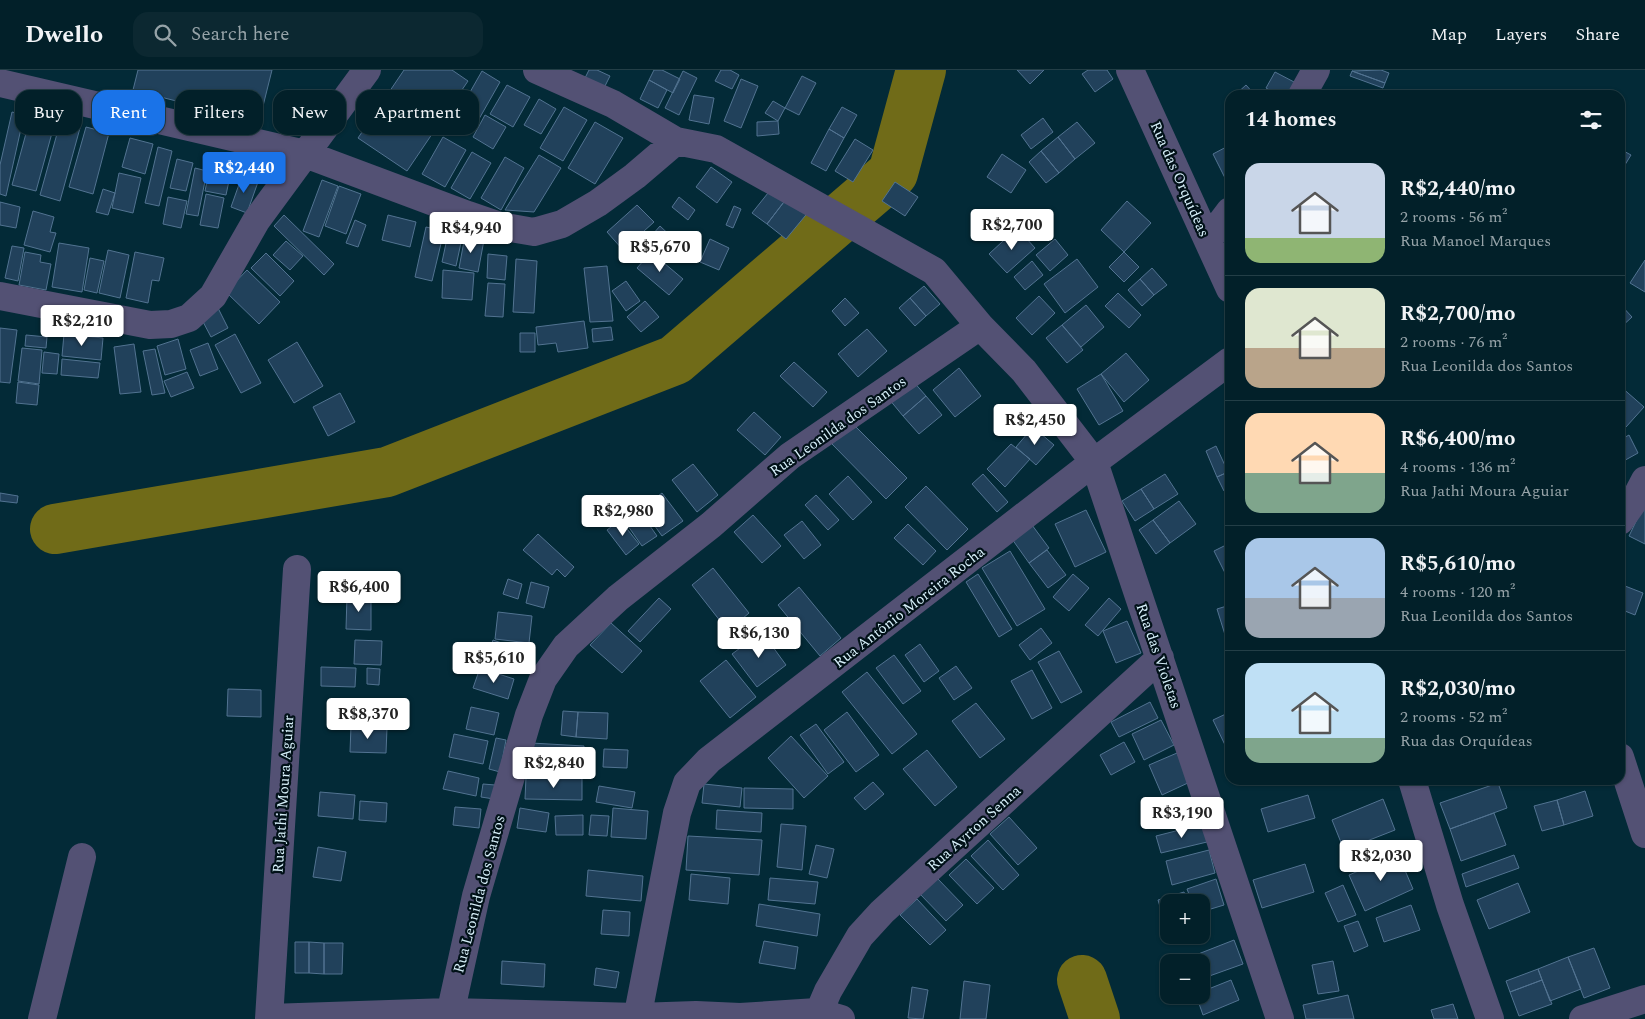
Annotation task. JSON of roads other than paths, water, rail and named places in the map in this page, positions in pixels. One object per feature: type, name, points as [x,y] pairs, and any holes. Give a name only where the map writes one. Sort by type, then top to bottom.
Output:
[{"type":"street","points":[[0,296],[150,325],[171,324],[189,318],[213,296],[256,221],[367,70]]},
{"type":"street","points":[[0,83],[306,154],[500,226],[534,232],[562,224],[598,203],[635,176],[676,141],[613,104],[536,70]]},
{"type":"street","name":"Rua das Orquídeas","points":[[1130,70],[1225,278]]},
{"type":"street","points":[[1305,90],[1316,70]]},
{"type":"street","name":"Rua das Violetas","points":[[676,141],[716,149],[934,271],[980,326],[1024,371],[1094,462],[1280,1019]]},
{"type":"street","points":[[1208,240],[1225,218]]},
{"type":"street","name":"Rua Leonilda dos Santos","points":[[449,1016],[476,896],[529,715],[543,679],[566,646],[618,598],[711,525],[790,456],[980,326]]},
{"type":"street","name":"Rua Antônio Moreira Rocha","points":[[637,1018],[677,813],[687,783],[709,760],[1094,462],[1225,365]]},
{"type":"street","points":[[1625,514],[1645,480]]},
{"type":"street","name":"Rua Jathi Moura Aguiar","points":[[269,1018],[297,569]]},
{"type":"street","name":"Rua Ayrton Senna","points":[[824,1017],[860,936],[882,912],[1160,658]]},
{"type":"street","points":[[1625,772],[1645,834]]},
{"type":"street","points":[[1414,785],[1450,905],[1490,1019]]},
{"type":"street","points":[[42,1019],[82,856]]},
{"type":"street","points":[[1583,1019],[1645,999]]},
{"type":"street","points":[[269,1018],[449,1016],[637,1018],[696,1015],[824,1017]]},
{"type":"waterway","points":[[55,529],[387,472],[675,360],[893,173],[921,70]]},
{"type":"waterway","points":[[1082,980],[1095,1019]]}]
